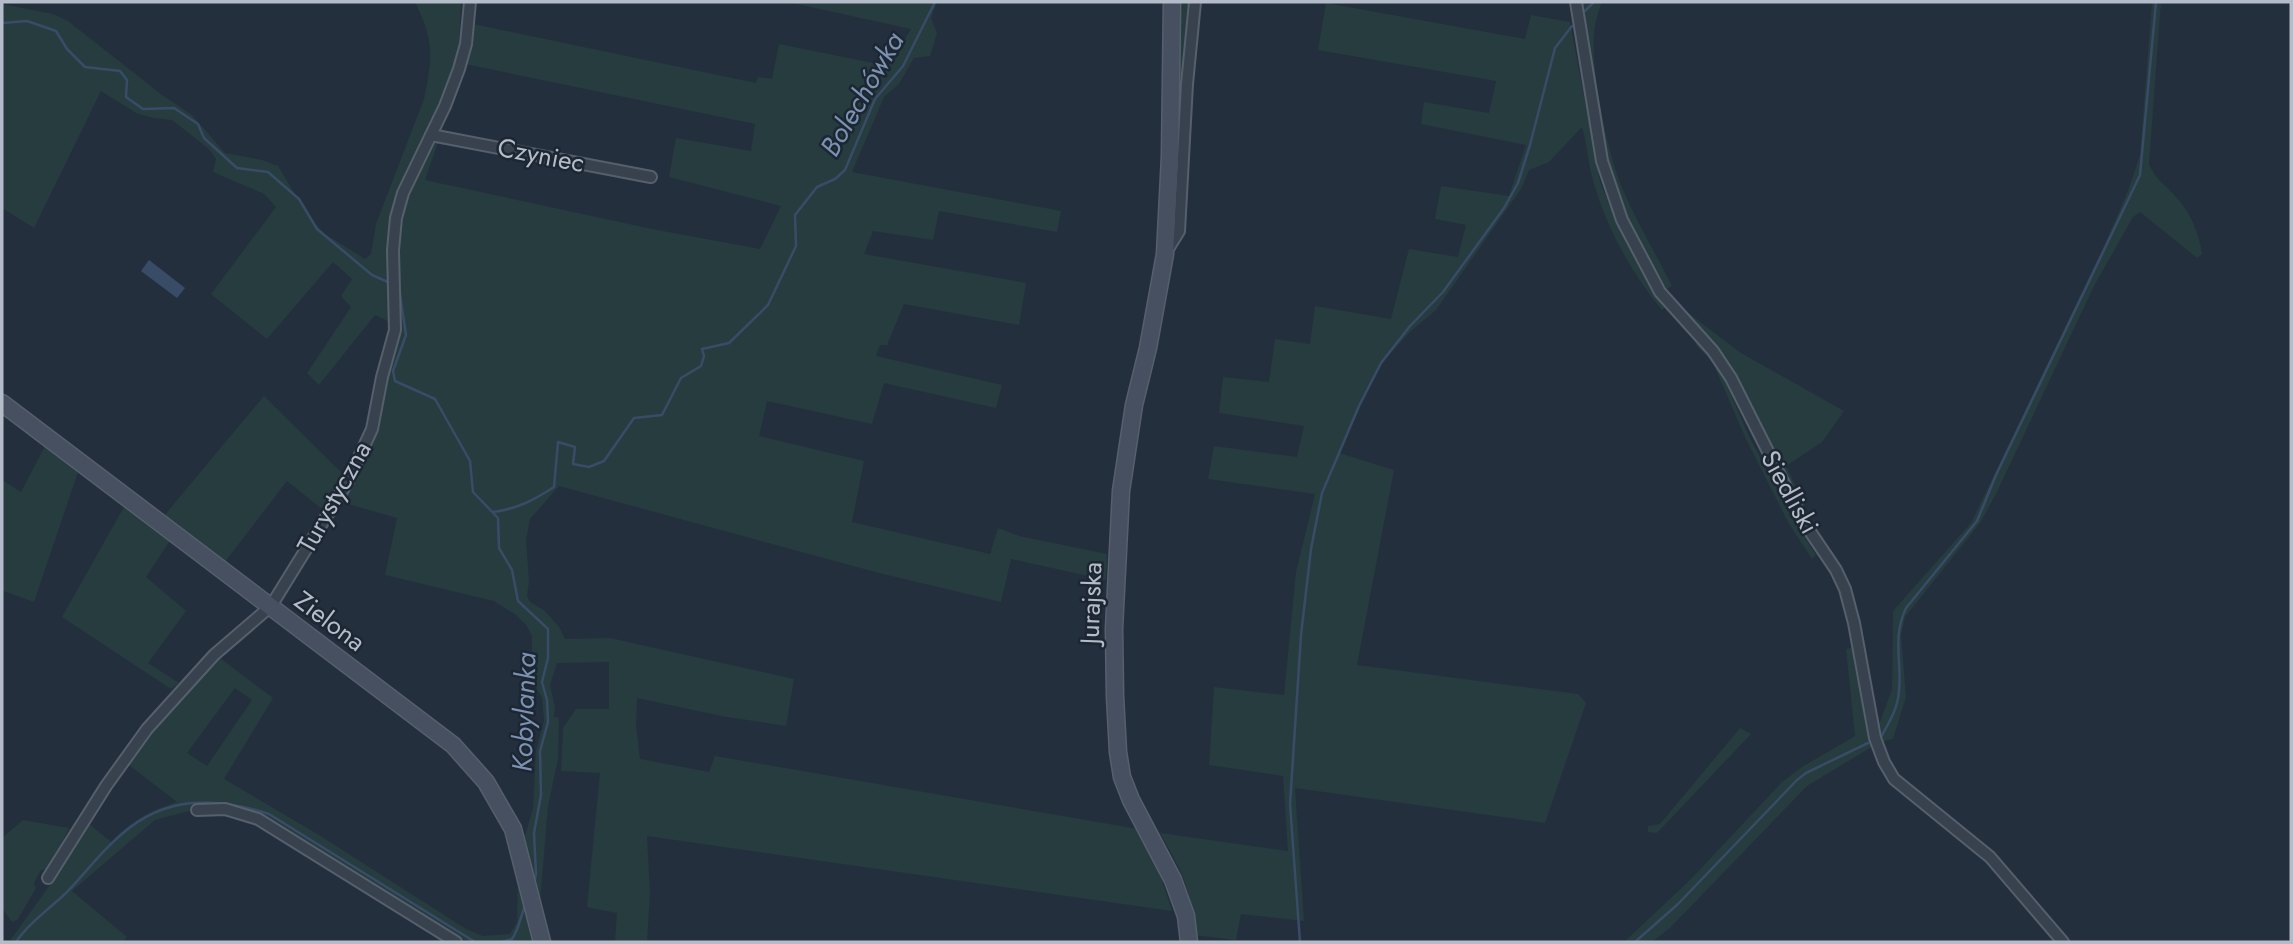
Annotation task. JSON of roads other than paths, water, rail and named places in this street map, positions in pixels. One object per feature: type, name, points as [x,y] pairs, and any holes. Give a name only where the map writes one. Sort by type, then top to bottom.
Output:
[{"type":"street","name":"Turystyczna","points":[[48,878],[106,786],[147,729],[215,655],[271,606],[346,483],[372,429],[382,377],[396,330],[393,250],[396,218],[403,193],[445,106],[459,69],[466,44],[470,2]]},
{"type":"street","name":"Jurajska","points":[[1172,2],[1170,156],[1165,254],[1148,348],[1134,405],[1121,491],[1114,629],[1115,696],[1122,777],[1130,800],[1173,880],[1186,916],[1189,942]]},
{"type":"street","name":"Jurajska","points":[[1165,254],[1179,231],[1187,84],[1195,2]]},
{"type":"street","name":"Siedliski","points":[[1576,2],[1602,161],[1622,220],[1660,292],[1713,351],[1731,378],[1803,521],[1836,570],[1845,589],[1854,623],[1875,738],[1884,762],[1894,779],[1990,857],[2063,942]]},
{"type":"street","name":"Czyniec","points":[[430,135],[651,177]]},
{"type":"street","name":"Zielona","points":[[2,403],[457,750],[486,782],[513,829],[542,942]]},
{"type":"street","points":[[197,810],[225,809],[258,818],[456,942]]},
{"type":"water","points":[[149,260],[185,288],[177,298],[141,271]]},
{"type":"waterway","name":"Bolechówka","points":[[493,512],[525,503],[554,487],[558,442],[575,447],[573,464],[589,467],[604,461],[634,418],[662,415],[681,378],[701,366],[704,356],[702,349],[729,343],[768,305],[796,246],[795,215],[817,187],[835,179],[845,170],[875,99],[903,66],[935,2]]},
{"type":"waterway","points":[[1585,11],[1594,2]]},
{"type":"waterway","points":[[1881,737],[1897,703],[1900,680],[1898,639],[1906,608],[1977,521],[1996,475],[2140,175],[2156,2]]},
{"type":"waterway","name":"Kobylanka","points":[[2,23],[27,21],[56,31],[67,49],[85,67],[120,71],[127,80],[126,97],[143,109],[174,108],[198,124],[204,138],[237,168],[268,172],[299,199],[317,229],[372,275],[390,283]]},
{"type":"waterway","points":[[1300,942],[1290,804],[1301,635],[1311,549],[1322,493],[1359,406],[1381,363],[1410,326],[1443,292],[1504,208],[1518,183],[1555,48],[1572,26]]},
{"type":"waterway","name":"Kobylanka","points":[[399,288],[406,335],[393,371],[395,381],[435,399],[470,461],[473,492],[498,518],[499,548],[512,570],[518,601],[548,629],[548,658],[542,682],[547,700],[548,722],[540,751],[541,795],[534,833],[534,884]]},
{"type":"waterway","points":[[1635,942],[1678,904],[1797,780],[1868,743]]},
{"type":"waterway","name":"Kobylanka","points":[[16,942],[122,834],[156,812],[192,803],[230,804],[269,814],[475,942]]},
{"type":"waterway","name":"Kobylanka","points":[[502,942],[512,939],[525,906]]}]
